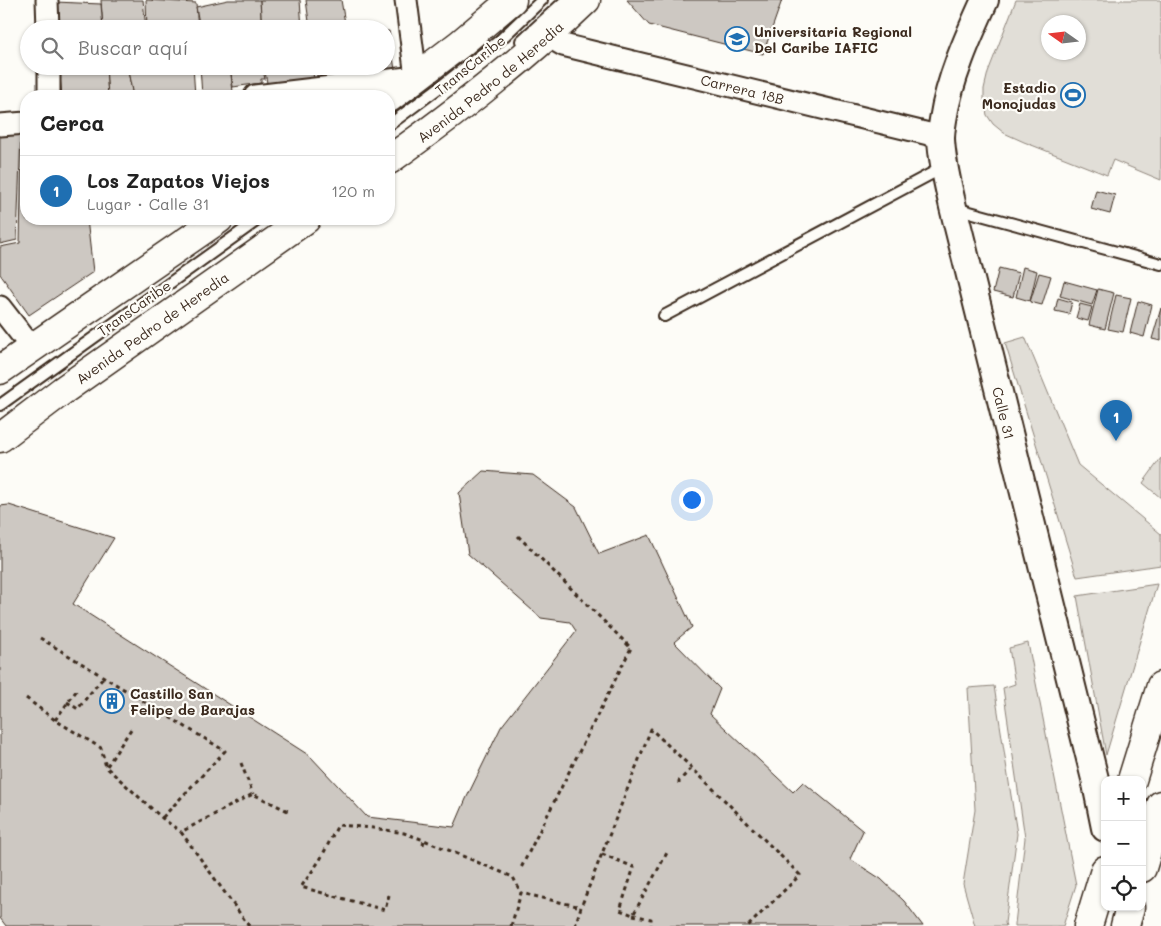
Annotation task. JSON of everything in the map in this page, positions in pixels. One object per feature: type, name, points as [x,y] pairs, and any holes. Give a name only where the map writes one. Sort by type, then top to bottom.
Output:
[{"type":"main road","points":[[395,93],[460,44],[512,0]]},
{"type":"main road","name":"Avenida Pedro de Heredia","points":[[395,156],[436,127],[509,70],[586,0]]},
{"type":"main road","points":[[0,370],[209,225]]},
{"type":"main road","name":"Avenida Pedro de Heredia","points":[[0,438],[78,380],[298,225]]},
{"type":"main road","points":[[1133,776],[1161,686]]},
{"type":"main road","points":[[1143,866],[1161,804]]},
{"type":"main road","points":[[1088,926],[1101,883]]},
{"type":"main road","points":[[1125,926],[1129,911]]},
{"type":"street","points":[[47,0],[48,20]]},
{"type":"street","points":[[305,90],[416,77],[406,0]]},
{"type":"street","name":"Calle 31","points":[[985,0],[975,20],[956,71],[945,108],[941,137],[944,167],[1095,778],[1104,821]]},
{"type":"street","name":"Carrera 18B","points":[[549,34],[556,42],[563,45],[941,137]]},
{"type":"street","points":[[49,75],[49,90]]},
{"type":"street","points":[[0,125],[20,123]]},
{"type":"street","points":[[0,307],[32,348]]},
{"type":"lane","name":"TransCaribe","points":[[395,121],[499,41],[542,0]]},
{"type":"lane","name":"TransCaribe","points":[[511,49],[566,0]]},
{"type":"lane","points":[[664,316],[944,167]]},
{"type":"lane","points":[[953,207],[1161,264]]},
{"type":"lane","name":"TransCaribe","points":[[0,405],[251,225]]},
{"type":"path","points":[[518,536],[631,648],[520,870]]},
{"type":"path","points":[[40,638],[225,751],[162,818]]},
{"type":"path","points":[[67,702],[78,709],[104,677]]},
{"type":"path","points":[[55,720],[77,690]]},
{"type":"path","points":[[26,698],[55,720],[101,748],[106,767],[162,818],[181,832],[249,926]]},
{"type":"path","points":[[106,767],[133,726]]},
{"type":"path","points":[[575,926],[651,729],[800,876],[748,926]]},
{"type":"path","points":[[241,763],[253,794],[290,812]]},
{"type":"path","points":[[679,784],[679,781],[692,768]]},
{"type":"path","points":[[181,832],[253,794]]},
{"type":"path","points":[[389,895],[385,910],[301,887],[320,860],[338,825],[404,833],[513,877],[521,893],[511,926]]},
{"type":"path","points":[[423,845],[424,840]]},
{"type":"path","points":[[633,915],[668,851]]},
{"type":"path","points":[[602,854],[634,867],[620,910],[651,919],[652,926]]},
{"type":"path","points":[[521,893],[581,907]]},
{"type":"shaded area","name":"Estadio Monojudas","points":[[1016,0],[1161,0],[1161,180],[1113,160],[1107,175],[1004,133],[993,124],[987,115],[984,89],[988,72]]},
{"type":"shaded area","points":[[1025,337],[1078,465],[1161,534],[1161,565],[1077,577],[1005,343]]},
{"type":"shaded area","points":[[1161,458],[1161,498],[1143,483]]},
{"type":"shaded area","points":[[1157,584],[1106,755],[1077,596]]},
{"type":"shaded area","points":[[1028,643],[1076,885],[1063,926],[1015,926],[1025,838],[1003,688],[1015,684],[1009,648]]},
{"type":"shaded area","points":[[994,686],[1017,834],[1006,926],[975,926],[963,884],[975,810],[968,688]]},
{"type":"building","points":[[101,0],[143,0],[145,20],[102,20]]},
{"type":"building","points":[[146,0],[196,3],[197,20],[147,20]]},
{"type":"building","points":[[228,0],[260,0],[261,20],[198,20],[196,7]]},
{"type":"building","points":[[260,0],[300,0],[301,20],[261,20]]},
{"type":"building","points":[[306,0],[341,0],[344,20],[309,20]]},
{"type":"building","name":"Universitaria Regional Del Caribe IAFIC","points":[[627,0],[782,0],[763,54],[649,25]]},
{"type":"building","points":[[55,2],[101,4],[102,20],[56,20]]},
{"type":"building","points":[[60,75],[107,75],[108,90],[61,90]]},
{"type":"building","points":[[107,75],[129,75],[132,90],[108,90]]},
{"type":"building","points":[[129,75],[194,75],[195,90],[132,90]]},
{"type":"building","points":[[201,75],[231,75],[233,90],[202,90]]},
{"type":"building","points":[[231,75],[264,75],[265,79],[261,79],[261,83],[233,87]]},
{"type":"building","points":[[266,75],[313,75],[314,79],[267,83]]},
{"type":"building","points":[[20,132],[17,240],[0,244],[0,135]]},
{"type":"building","points":[[1096,190],[1115,195],[1110,214],[1091,209]]},
{"type":"building","points":[[20,225],[88,225],[93,272],[29,315],[0,274],[0,247],[20,243]]},
{"type":"building","points":[[1023,267],[1037,271],[1030,301],[1016,297]]},
{"type":"building","points":[[999,268],[1019,273],[1013,297],[993,292]]},
{"type":"building","points":[[1039,273],[1051,276],[1042,305],[1030,302]]},
{"type":"building","points":[[1064,281],[1097,290],[1092,305],[1060,296]]},
{"type":"building","points":[[1098,289],[1114,293],[1105,329],[1089,325]]},
{"type":"building","points":[[1116,295],[1131,298],[1123,332],[1108,329]]},
{"type":"building","points":[[1058,298],[1072,302],[1069,314],[1055,311]]},
{"type":"building","points":[[1138,301],[1152,305],[1144,337],[1130,333]]},
{"type":"building","points":[[1080,304],[1092,307],[1088,321],[1076,318]]},
{"type":"building","points":[[1161,308],[1161,341],[1152,339]]},
{"type":"building","name":"Castillo San Felipe de Barajas","points":[[483,471],[533,475],[576,507],[599,554],[649,535],[692,627],[674,642],[720,689],[710,714],[793,792],[803,782],[863,831],[850,859],[881,879],[904,901],[923,926],[6,926],[0,918],[0,506],[9,505],[114,538],[73,604],[310,756],[367,817],[454,827],[501,727],[576,631],[570,622],[541,618],[468,554],[459,493]]},
{"type":"place","name":"Universitaria Regional Del Caribe IAFIC","points":[[737,39]]},
{"type":"place","name":"Estadio Monojudas","points":[[1073,95]]},
{"type":"place","name":"Los Zapatos Viejos","points":[[1116,441]]},
{"type":"place","name":"Castillo San Felipe de Barajas","points":[[112,701]]}]
